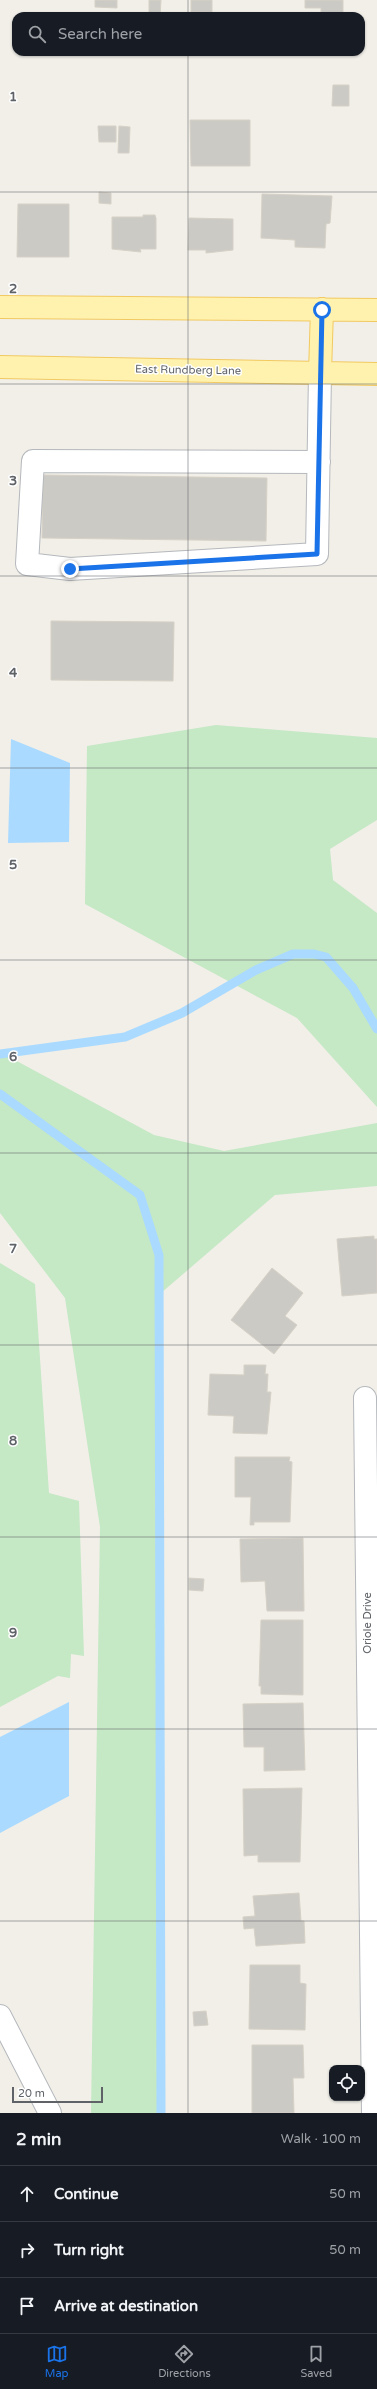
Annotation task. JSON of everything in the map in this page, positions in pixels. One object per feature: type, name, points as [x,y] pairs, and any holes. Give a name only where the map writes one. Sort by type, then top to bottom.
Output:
[{"type":"main road","points":[[0,307],[377,310]]},
{"type":"main road","points":[[320,373],[322,310]]},
{"type":"main road","name":"East Rundberg Lane","points":[[0,367],[377,374]]},
{"type":"street","points":[[319,462],[33,461],[27,564],[70,569],[317,554],[319,462],[320,373]]},
{"type":"street","name":"Oriole Drive","points":[[365,1398],[373,1796],[373,2113]]},
{"type":"street","points":[[0,2016],[50,2113]]},
{"type":"green space","points":[[216,725],[377,738],[377,820],[330,849],[333,880],[377,913],[377,1107],[297,1018],[85,904],[87,746]]},
{"type":"green space","points":[[0,1052],[154,1135],[224,1151],[377,1123],[377,1186],[275,1195],[161,1293],[165,2113],[91,2113],[100,1527],[65,1298],[0,1213]]},
{"type":"green space","points":[[0,1263],[35,1284],[49,1493],[79,1501],[84,1656],[71,1654],[70,1678],[58,1676],[0,1707]]},
{"type":"water","points":[[11,739],[70,763],[69,842],[8,843]]},
{"type":"water","points":[[69,1702],[69,1796],[0,1833],[0,1737]]},
{"type":"building","points":[[95,0],[117,0],[117,8],[95,7]]},
{"type":"building","points":[[149,0],[161,0],[160,12],[149,12]]},
{"type":"building","points":[[191,0],[212,0],[212,12],[191,12]]},
{"type":"building","points":[[305,0],[343,0],[343,12],[321,12],[321,8],[305,8]]},
{"type":"building","points":[[333,85],[349,85],[349,106],[332,106]]},
{"type":"building","points":[[190,120],[250,120],[250,166],[191,166]]},
{"type":"building","points":[[98,126],[116,126],[116,142],[99,142]]},
{"type":"building","points":[[119,126],[130,127],[129,153],[118,153]]},
{"type":"building","points":[[99,192],[111,193],[111,204],[99,203]]},
{"type":"building","points":[[262,194],[332,196],[330,223],[326,224],[325,248],[295,247],[295,240],[261,238]]},
{"type":"building","points":[[18,204],[69,204],[69,257],[17,257]]},
{"type":"building","points":[[143,215],[155,215],[156,249],[140,249],[141,252],[112,249],[112,217],[143,217]]},
{"type":"building","points":[[189,218],[233,219],[233,250],[206,253],[206,250],[188,250]]},
{"type":"building","points":[[43,475],[267,478],[266,541],[42,538]]},
{"type":"building","points":[[51,621],[174,622],[173,681],[51,680]]},
{"type":"building","points":[[374,1236],[374,1239],[377,1239],[377,1293],[342,1296],[337,1239]]},
{"type":"building","points":[[272,1268],[303,1293],[285,1316],[297,1325],[274,1354],[231,1320]]},
{"type":"building","points":[[244,1365],[266,1365],[265,1374],[268,1374],[267,1392],[271,1392],[267,1434],[233,1433],[234,1416],[208,1415],[210,1374],[244,1375]]},
{"type":"building","points":[[235,1457],[290,1457],[289,1461],[292,1462],[290,1522],[254,1522],[254,1525],[250,1525],[251,1497],[235,1497]]},
{"type":"building","points":[[303,1538],[304,1611],[267,1611],[265,1581],[241,1582],[240,1539]]},
{"type":"building","points":[[189,1578],[204,1579],[203,1591],[189,1590]]},
{"type":"building","points":[[261,1620],[303,1620],[303,1695],[261,1694],[261,1686],[259,1686]]},
{"type":"building","points":[[303,1703],[305,1770],[264,1771],[264,1747],[244,1747],[243,1704]]},
{"type":"building","points":[[302,1788],[300,1862],[258,1862],[258,1855],[244,1856],[243,1789]]},
{"type":"building","points":[[299,1893],[301,1921],[304,1921],[305,1943],[256,1946],[254,1928],[244,1929],[243,1917],[255,1916],[253,1896]]},
{"type":"building","points":[[250,1965],[300,1965],[300,1983],[306,1984],[305,2030],[249,2029]]},
{"type":"building","points":[[206,2011],[208,2025],[194,2026],[193,2012]]},
{"type":"building","points":[[252,2045],[303,2045],[304,2078],[293,2078],[294,2113],[252,2113]]},
{"type":"waterway","points":[[0,1054],[125,1037],[182,1013],[256,970],[293,954],[314,954],[326,957],[353,988],[377,1029]]},
{"type":"waterway","points":[[0,1094],[140,1195],[159,1255],[161,2113]]},
{"type":"route","points":[[70,569],[317,554],[322,310]]}]
